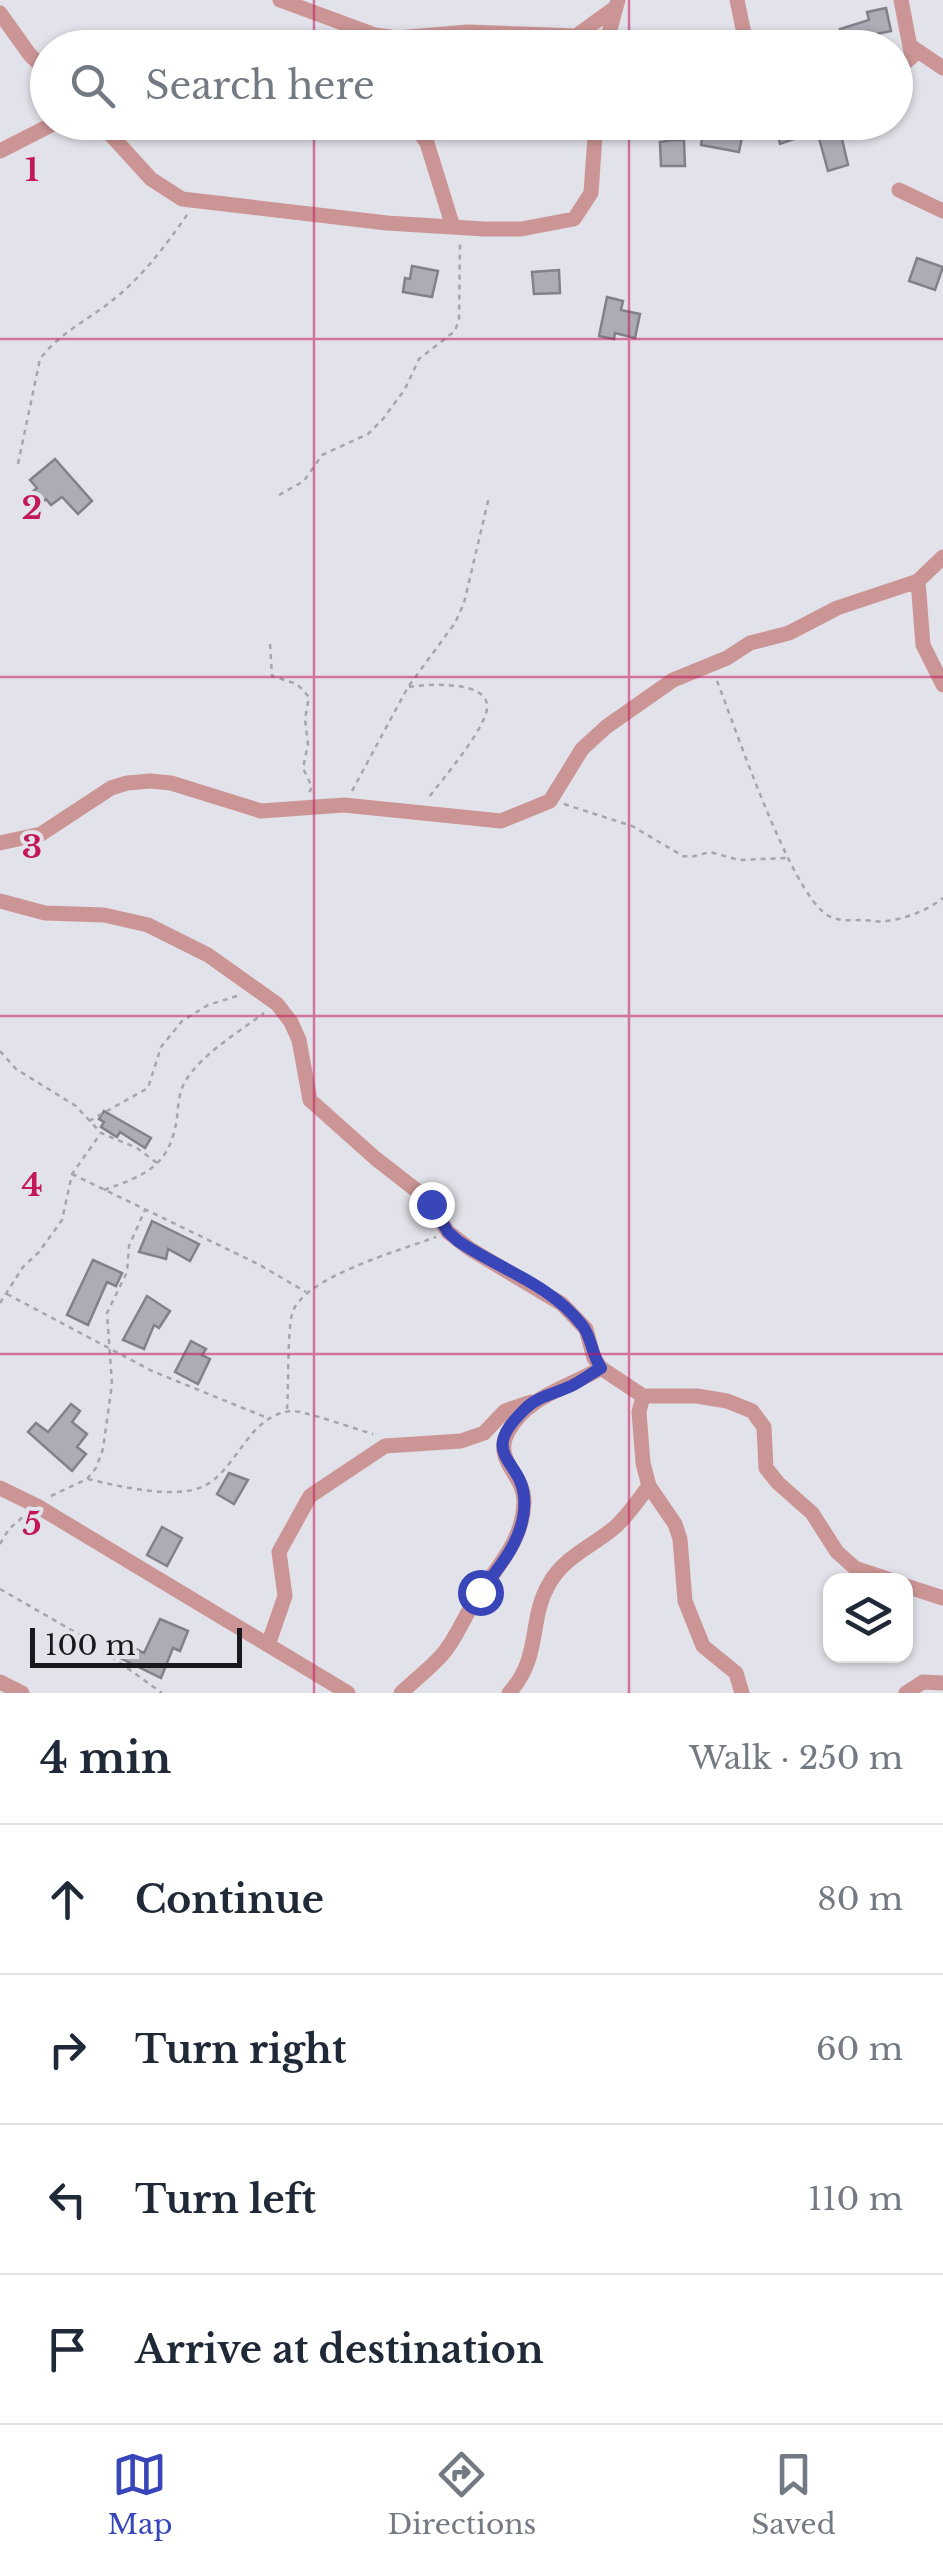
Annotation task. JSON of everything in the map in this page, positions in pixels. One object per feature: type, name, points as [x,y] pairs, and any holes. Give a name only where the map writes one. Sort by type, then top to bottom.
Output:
[{"type":"street","points":[[280,0],[354,30]]},
{"type":"street","points":[[737,0],[743,30]]},
{"type":"street","points":[[901,0],[908,30]]},
{"type":"street","points":[[583,30],[617,3]]},
{"type":"street","points":[[610,30],[617,3]]},
{"type":"street","points":[[0,13],[30,54]]},
{"type":"street","points":[[913,48],[943,68]]},
{"type":"street","points":[[0,151],[30,136]]},
{"type":"street","points":[[115,140],[151,179],[167,191],[197,202],[456,228],[522,230],[574,218],[591,193],[595,140]]},
{"type":"street","points":[[426,140],[456,228]]},
{"type":"street","points":[[899,190],[943,211]]},
{"type":"street","points":[[0,843],[41,834],[99,794],[127,782],[170,783],[260,812],[344,805],[500,821],[550,801],[570,764],[606,726],[673,680],[711,665],[750,642],[788,634],[838,608],[918,581],[941,563]]},
{"type":"street","points":[[918,581],[923,646],[943,685]]},
{"type":"street","points":[[0,901],[46,913],[124,918],[148,926],[208,955],[277,1004],[299,1040],[310,1100],[375,1158],[426,1196],[448,1232],[562,1304],[586,1330],[601,1368],[643,1396],[697,1396],[752,1411],[764,1427],[766,1468],[778,1483],[799,1498],[837,1552],[855,1568],[870,1573]]},
{"type":"street","points":[[268,1645],[284,1596],[279,1552],[302,1508],[319,1489],[385,1446],[436,1445],[475,1437],[505,1411],[574,1385],[601,1368]]},
{"type":"street","points":[[643,1396],[640,1439],[649,1486],[680,1539],[685,1600],[703,1646],[736,1673],[742,1693]]},
{"type":"street","points":[[401,1693],[443,1654],[480,1592],[510,1554],[524,1514],[524,1490],[508,1466],[502,1445],[517,1418],[533,1402]]},
{"type":"street","points":[[509,1693],[536,1643],[544,1595],[558,1570],[618,1526],[649,1486]]},
{"type":"street","points":[[0,1488],[37,1506],[348,1693]]},
{"type":"street","points":[[913,1588],[943,1598]]},
{"type":"street","points":[[0,1682],[22,1693]]},
{"type":"street","points":[[906,1693],[923,1682],[943,1683]]},
{"type":"path","points":[[18,464],[40,360],[50,346],[149,268],[197,202]]},
{"type":"path","points":[[278,495],[304,480],[322,454],[368,434],[394,407],[418,359],[455,331],[459,319],[456,228]]},
{"type":"path","points":[[344,805],[408,688],[455,624],[464,603],[489,497]]},
{"type":"path","points":[[270,644],[272,676],[297,684],[309,697],[303,768],[312,787],[302,808]]},
{"type":"path","points":[[711,665],[788,858],[817,906],[841,921],[883,923],[932,906],[943,898]]},
{"type":"path","points":[[408,688],[443,684],[468,688],[481,694],[487,704],[486,714],[468,745],[416,814]]},
{"type":"path","points":[[550,801],[632,826],[682,856],[691,858],[710,852],[740,860],[788,858]]},
{"type":"path","points":[[90,1121],[148,1088],[157,1055],[182,1022],[194,1012],[233,999],[250,987]]},
{"type":"path","points":[[104,1190],[134,1180],[158,1164],[174,1138],[186,1081],[230,1039],[277,1004]]},
{"type":"path","points":[[0,1051],[16,1069],[62,1094],[101,1133],[137,1148],[158,1164]]},
{"type":"path","points":[[0,1302],[62,1220],[72,1174],[101,1133]]},
{"type":"path","points":[[72,1174],[308,1292]]},
{"type":"path","points":[[0,1544],[13,1525],[37,1506],[58,1491],[87,1479],[96,1468],[103,1449],[112,1384],[107,1313],[127,1272],[129,1246],[145,1210]]},
{"type":"path","points":[[287,1411],[292,1316],[308,1292],[376,1258],[448,1232]]},
{"type":"path","points":[[8,1294],[152,1371],[272,1419]]},
{"type":"path","points":[[87,1479],[140,1491],[198,1489],[214,1480],[244,1440],[287,1411],[306,1412],[398,1443]]},
{"type":"path","points":[[0,1590],[87,1639],[162,1693]]},
{"type":"building","points":[[886,8],[891,30],[840,30],[869,20],[867,12]]},
{"type":"building","points":[[684,140],[685,166],[661,166],[660,142]]},
{"type":"building","points":[[702,140],[741,140],[739,152],[701,145]]},
{"type":"building","points":[[819,140],[842,140],[848,165],[828,171]]},
{"type":"building","points":[[917,258],[943,267],[935,290],[909,281]]},
{"type":"building","points":[[412,266],[438,271],[432,297],[403,292]]},
{"type":"building","points":[[559,270],[560,293],[534,294],[532,272]]},
{"type":"building","points":[[607,297],[623,301],[621,310],[640,314],[635,338],[615,333],[614,339],[599,336]]},
{"type":"building","points":[[55,459],[92,501],[78,514],[62,497],[51,505],[46,499],[41,504],[31,493],[37,488],[30,480]]},
{"type":"building","points":[[104,1111],[151,1138],[145,1148],[120,1132],[117,1137],[101,1127],[104,1122],[99,1119]]},
{"type":"building","points":[[152,1221],[199,1244],[190,1261],[168,1249],[166,1259],[139,1252]]},
{"type":"building","points":[[93,1260],[122,1273],[116,1286],[107,1282],[88,1325],[67,1315]]},
{"type":"building","points":[[147,1296],[170,1311],[159,1328],[154,1325],[144,1349],[123,1340]]},
{"type":"building","points":[[191,1341],[206,1349],[202,1355],[210,1359],[198,1384],[175,1372]]},
{"type":"building","points":[[71,1404],[80,1411],[72,1422],[87,1434],[77,1447],[86,1454],[72,1471],[28,1432],[36,1423],[48,1432]]},
{"type":"building","points":[[229,1473],[248,1480],[234,1504],[217,1494]]},
{"type":"building","points":[[162,1527],[182,1538],[167,1566],[147,1555]]},
{"type":"building","points":[[160,1619],[188,1631],[180,1651],[173,1648],[161,1678],[114,1655],[121,1641],[144,1653]]},
{"type":"route","points":[[431,1204],[458,1241],[562,1304],[586,1330],[601,1368],[574,1385],[533,1402],[506,1434],[503,1454],[524,1490],[524,1514],[510,1554],[480,1592]]}]
